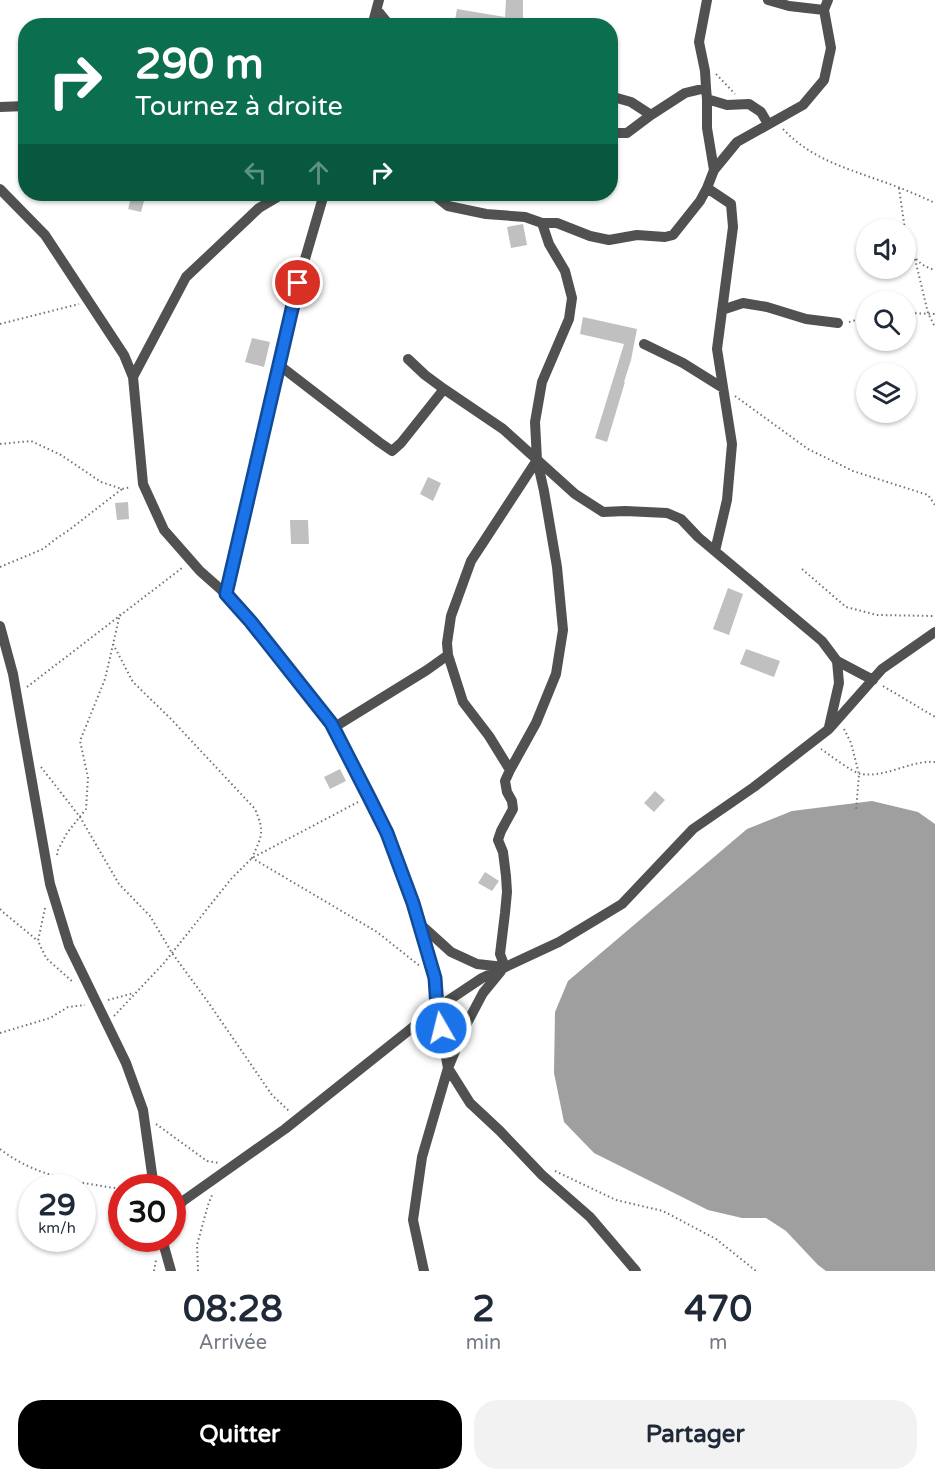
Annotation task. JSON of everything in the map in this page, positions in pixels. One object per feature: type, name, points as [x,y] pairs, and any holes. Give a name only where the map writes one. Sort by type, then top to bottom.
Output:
[{"type":"street","points":[[707,0],[699,42],[705,71],[707,128],[714,170]]},
{"type":"street","points":[[442,201],[448,206],[486,214],[525,217],[542,223],[556,223],[590,236],[609,240],[637,235],[666,237],[674,235],[700,201],[714,170],[737,142],[803,105],[824,80],[831,48],[826,5],[789,6],[768,0]]},
{"type":"street","points":[[618,133],[627,133],[685,93],[707,93],[727,105],[749,104],[772,122]]},
{"type":"street","points":[[618,98],[631,102],[651,116]]},
{"type":"street","points":[[0,107],[18,106]]},
{"type":"street","points":[[707,188],[731,204],[733,227],[717,349],[732,444],[727,500],[715,551]]},
{"type":"street","points":[[0,189],[45,235],[124,356],[133,377],[143,484],[164,530],[251,622],[333,728],[369,797],[387,833],[419,923],[435,978],[437,1008],[448,1068],[470,1103],[542,1175],[590,1217],[636,1271]]},
{"type":"street","points":[[133,377],[186,277],[259,208],[271,201]]},
{"type":"street","points":[[226,594],[298,283],[322,201]]},
{"type":"street","points":[[505,967],[500,954],[507,892],[503,852],[498,840],[513,809],[505,781],[536,723],[556,674],[563,630],[557,567],[537,460],[535,422],[542,382],[569,319],[572,298],[565,272],[549,244],[542,223]]},
{"type":"street","points":[[722,310],[743,303],[806,319],[838,323]]},
{"type":"street","points":[[644,344],[683,363],[723,388]]},
{"type":"street","points":[[408,360],[444,389],[503,429],[575,494],[603,512],[667,513],[681,519],[698,537],[822,641],[837,661],[873,680]]},
{"type":"street","points":[[279,365],[392,451],[444,389]]},
{"type":"street","points":[[510,770],[489,736],[463,702],[448,655],[447,643],[451,616],[471,561],[537,460]]},
{"type":"street","points":[[0,626],[13,674],[50,884],[69,946],[126,1063],[143,1110],[152,1174]]},
{"type":"street","points":[[186,1199],[298,1119],[437,1008],[482,978],[559,942],[622,904],[693,829],[754,788],[829,729],[882,669],[935,632]]},
{"type":"street","points":[[333,728],[428,670],[448,655]]},
{"type":"street","points":[[829,729],[839,683],[837,661]]},
{"type":"street","points":[[419,923],[450,952],[477,964],[505,967]]},
{"type":"street","points":[[424,1271],[412,1220],[422,1157],[448,1068],[465,1026],[483,993],[505,967]]},
{"type":"street","points":[[166,1252],[171,1271]]},
{"type":"path","points":[[702,58],[732,92],[749,104]]},
{"type":"path","points":[[772,122],[813,154],[935,203]]},
{"type":"path","points":[[899,188],[903,219]]},
{"type":"path","points":[[916,260],[935,270]]},
{"type":"path","points":[[916,263],[928,313],[935,327]]},
{"type":"path","points":[[0,324],[88,301]]},
{"type":"path","points":[[916,313],[935,314]]},
{"type":"path","points":[[838,323],[856,319]]},
{"type":"path","points":[[723,388],[808,449],[853,471],[928,495],[935,505]]},
{"type":"path","points":[[0,444],[31,441],[62,455],[101,482],[122,489]]},
{"type":"path","points":[[0,567],[43,549],[122,489],[143,484]]},
{"type":"path","points":[[16,695],[192,561]]},
{"type":"path","points":[[801,569],[846,607],[877,615],[935,616]]},
{"type":"path","points":[[56,861],[58,850],[67,833],[86,809],[88,777],[80,741],[105,679],[120,614]]},
{"type":"path","points":[[113,644],[133,682],[255,809],[261,825],[260,839],[252,858]]},
{"type":"path","points":[[873,680],[935,717]]},
{"type":"path","points":[[839,718],[851,743],[859,774],[856,811]]},
{"type":"path","points":[[811,743],[859,774],[879,774],[924,761],[935,762]]},
{"type":"path","points":[[39,764],[80,817],[119,884],[150,916],[172,953],[272,1095],[298,1119]]},
{"type":"path","points":[[107,1025],[172,953],[231,879],[252,858],[369,797]]},
{"type":"path","points":[[252,858],[377,932],[435,978]]},
{"type":"path","points":[[38,941],[46,903]]},
{"type":"path","points":[[0,909],[38,941],[46,958],[74,983]]},
{"type":"path","points":[[0,1033],[50,1018],[68,1007],[136,993]]},
{"type":"path","points":[[143,1116],[207,1161],[233,1166]]},
{"type":"path","points":[[0,1149],[36,1171],[108,1187]]},
{"type":"path","points":[[556,1172],[616,1200],[663,1211],[716,1239],[756,1271]]},
{"type":"path","points":[[198,1271],[197,1245],[207,1205],[212,1195]]},
{"type":"shaded area","points":[[872,801],[918,812],[935,824],[935,1271],[826,1271],[786,1231],[766,1218],[742,1218],[708,1210],[594,1153],[564,1122],[554,1073],[555,1012],[568,981],[747,829],[792,811]]},
{"type":"building","points":[[506,0],[523,0],[523,18],[455,18],[457,9],[505,17]]},
{"type":"building","points":[[130,201],[144,201],[141,212],[128,209]]},
{"type":"building","points":[[523,224],[527,245],[511,248],[507,227]]},
{"type":"building","points":[[583,317],[637,329],[631,360],[607,442],[595,438],[624,344],[580,334]]},
{"type":"building","points":[[252,338],[270,342],[264,367],[245,362]]},
{"type":"building","points":[[428,477],[441,483],[433,501],[420,494]]},
{"type":"building","points":[[128,502],[129,519],[117,520],[115,503]]},
{"type":"building","points":[[290,520],[308,520],[309,544],[291,544]]},
{"type":"building","points":[[728,588],[743,594],[729,635],[713,629]]},
{"type":"building","points":[[746,649],[780,661],[774,677],[740,664]]},
{"type":"building","points":[[340,769],[346,781],[330,789],[324,777]]},
{"type":"building","points":[[655,791],[665,800],[654,812],[644,803]]},
{"type":"building","points":[[485,872],[499,881],[492,891],[478,883]]},
{"type":"route","points":[[298,283],[226,594],[331,723],[387,833],[413,903],[435,978],[441,1028]]}]
